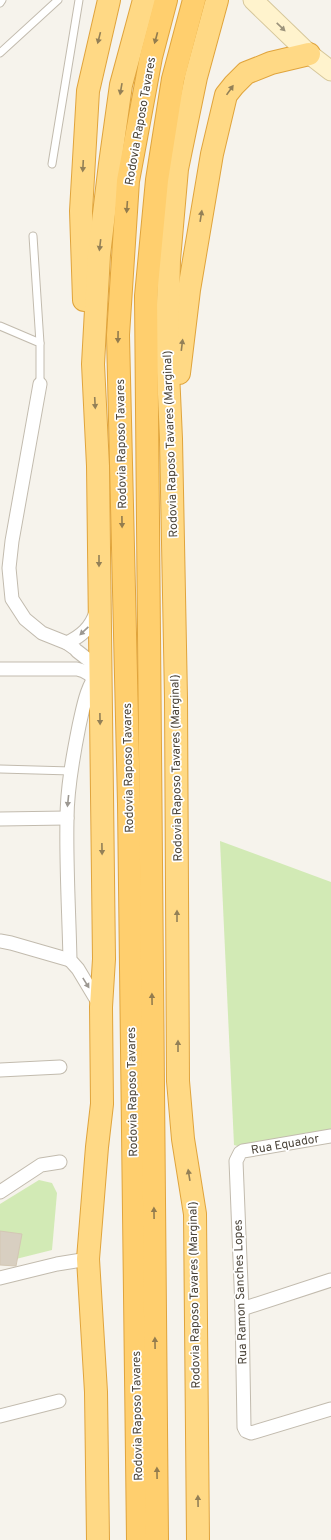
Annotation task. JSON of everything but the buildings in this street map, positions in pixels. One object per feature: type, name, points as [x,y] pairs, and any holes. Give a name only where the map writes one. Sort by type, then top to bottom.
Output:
[{"type":"highway","points":[[93,364],[85,341],[80,211],[88,91],[109,0]]},
{"type":"highway","points":[[98,1540],[96,1392],[88,1259],[102,1104],[101,1007],[104,958],[98,677],[98,466],[93,364],[99,255],[110,164],[121,86],[144,0]]},
{"type":"highway","name":"Rodovia Raposo Tavares","points":[[138,1540],[129,804],[118,335],[128,180],[151,57],[166,0]]},
{"type":"highway","name":"Rodovia Raposo Tavares","points":[[157,1540],[146,296],[157,180],[172,87],[194,0]]},
{"type":"highway","name":"Rodovia Raposo Tavares (Marginal)","points":[[198,1540],[195,1214],[183,1139],[178,1081],[176,706],[171,439],[167,349],[169,260],[177,176],[196,77],[217,0]]},
{"type":"highway","points":[[171,439],[189,290],[212,154],[226,95],[246,73],[271,63],[309,54]]},
{"type":"main road","points":[[254,0],[309,54],[331,71]]},
{"type":"main road","points":[[309,54],[331,52]]},
{"type":"street","points":[[40,384],[12,541],[9,568],[12,599],[25,619],[42,633],[72,647],[98,677]]},
{"type":"street","points":[[72,647],[91,624],[96,614],[99,597]]},
{"type":"street","points":[[72,647],[79,663],[77,669]]},
{"type":"street","points":[[0,669],[77,669],[83,670],[98,677]]},
{"type":"street","points":[[70,960],[67,818],[71,771],[86,696],[98,677]]},
{"type":"street","points":[[0,819],[67,818]]},
{"type":"street","points":[[0,941],[70,960],[78,969],[101,1007]]},
{"type":"street","points":[[0,1070],[60,1067]]},
{"type":"street","name":"Rua Equador","points":[[240,1153],[243,1151],[331,1136]]},
{"type":"street","name":"Rua Ramon Sanches Lopes","points":[[240,1153],[236,1161],[242,1309],[244,1427],[246,1431],[251,1433],[331,1409]]},
{"type":"street","points":[[0,1192],[41,1165],[60,1162]]},
{"type":"street","points":[[0,1278],[57,1264],[88,1259]]},
{"type":"street","points":[[242,1309],[331,1280]]},
{"type":"street","points":[[0,1416],[59,1401]]},
{"type":"lane","points":[[0,53],[58,0]]},
{"type":"lane","points":[[52,164],[79,0]]},
{"type":"lane","points":[[33,236],[40,343],[40,384]]},
{"type":"lane","points":[[0,326],[40,343]]},
{"type":"lane","points":[[0,769],[71,771]]},
{"type":"green space","points":[[220,841],[331,882],[331,1132],[245,1148],[234,1145]]},
{"type":"green space","points":[[39,1180],[52,1183],[57,1193],[52,1250],[0,1263],[0,1204]]}]
